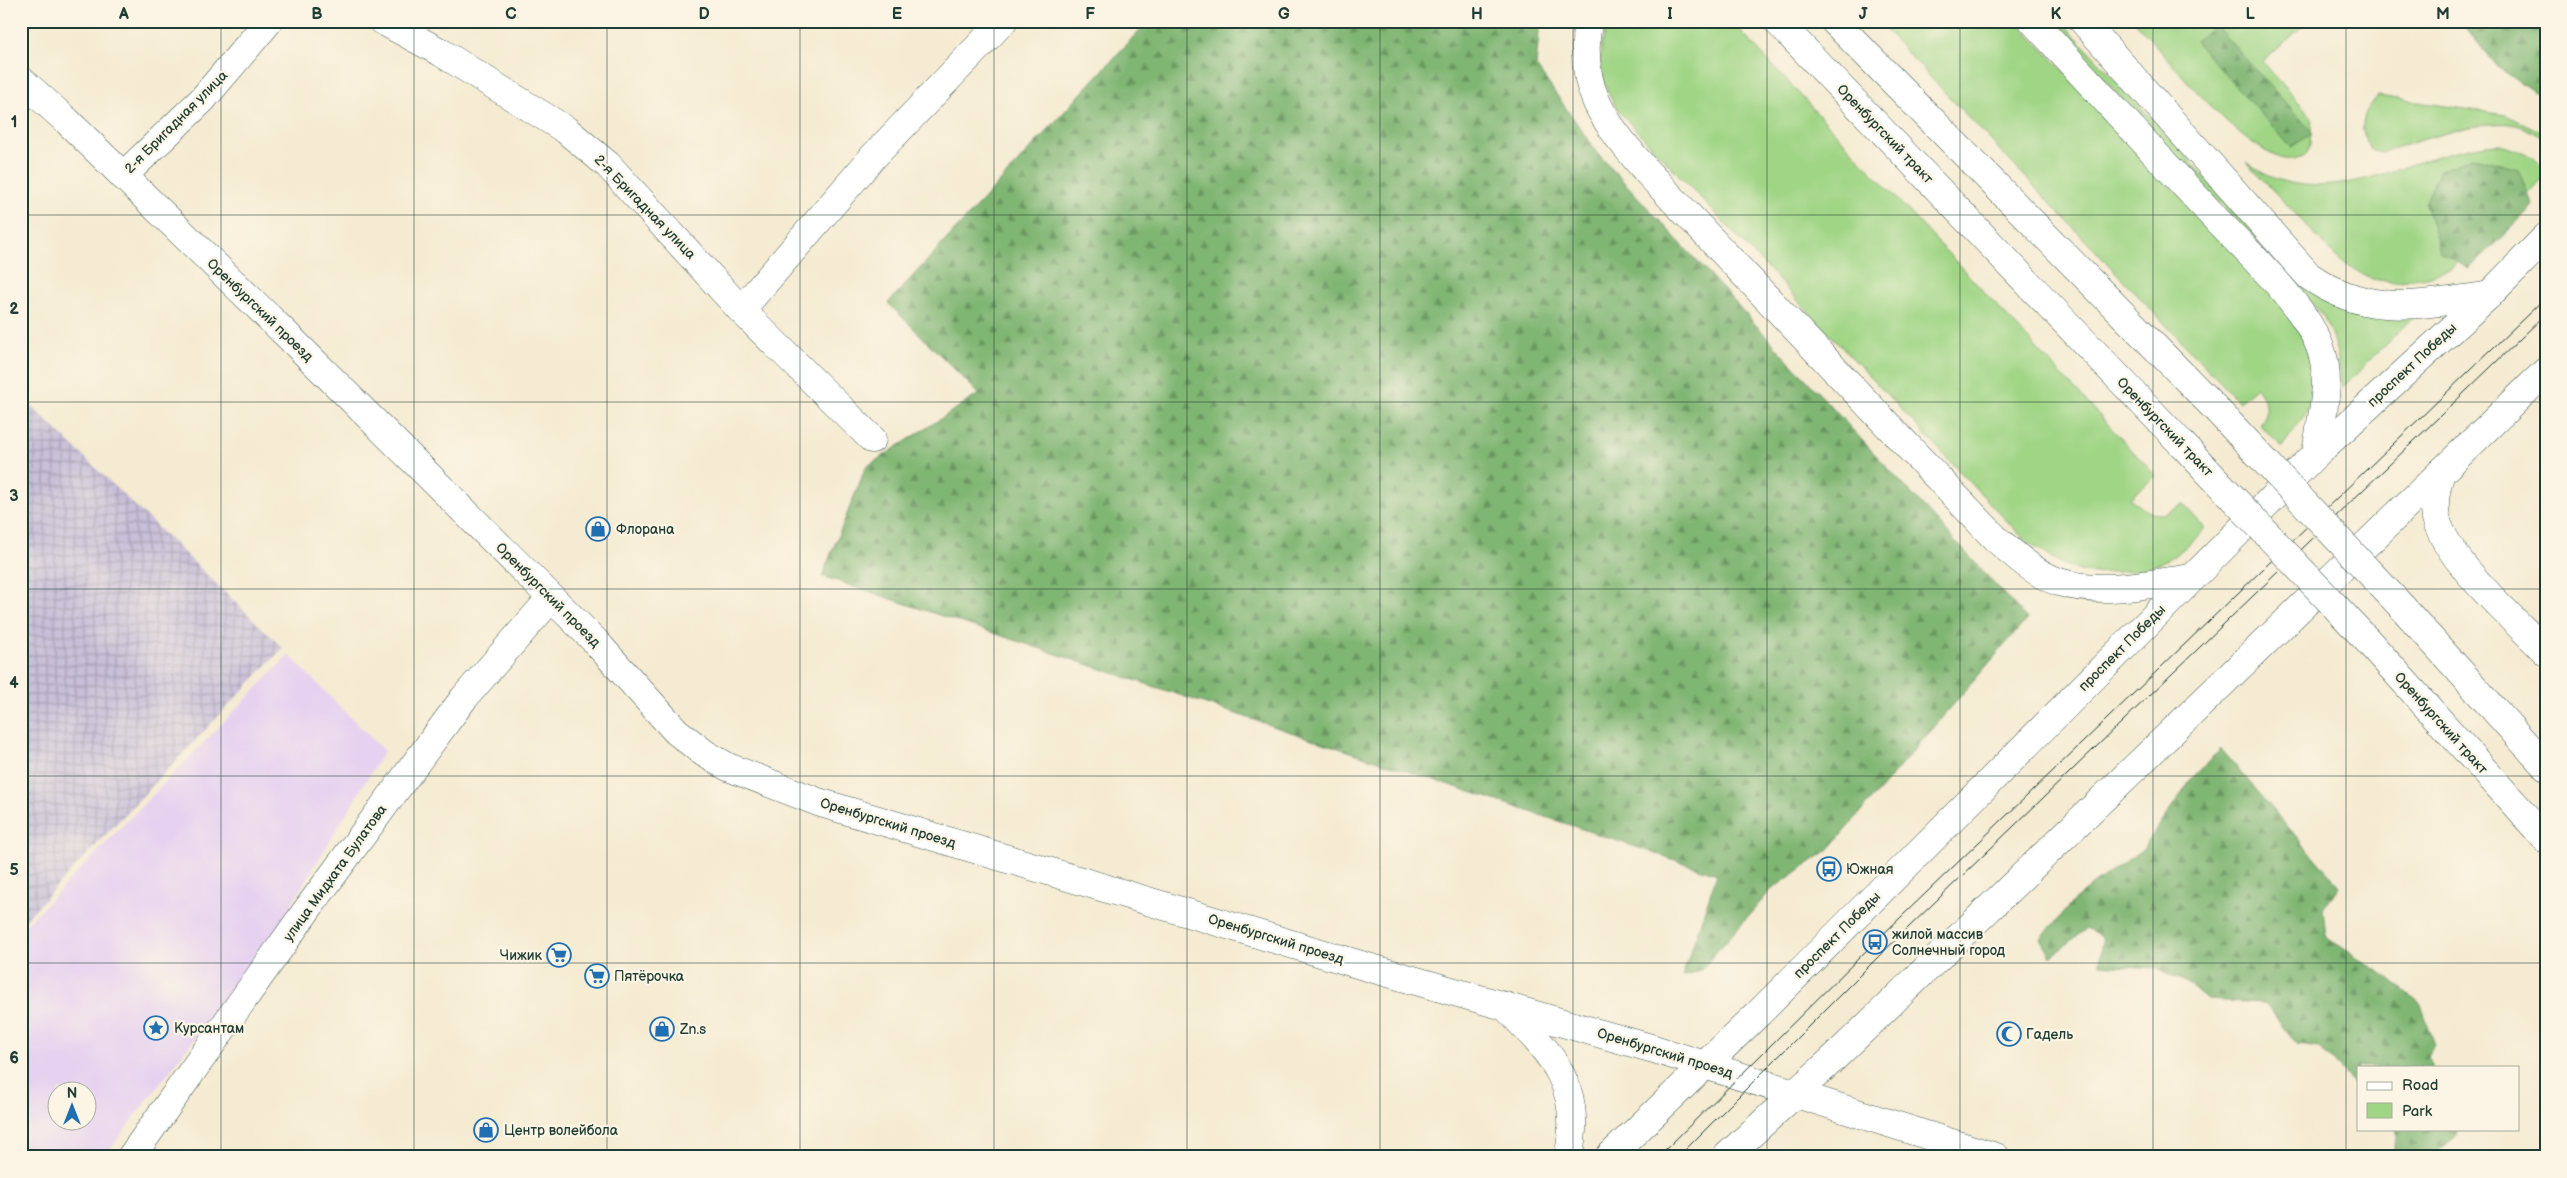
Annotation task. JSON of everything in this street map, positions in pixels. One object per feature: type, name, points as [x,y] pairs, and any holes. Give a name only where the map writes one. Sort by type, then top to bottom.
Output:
[{"type":"main road","name":"2-я Бригадная улица","points":[[122,176],[202,100],[269,21]]},
{"type":"main road","name":"2-я Бригадная улица","points":[[382,21],[442,53],[566,130],[608,165],[742,310],[872,439]]},
{"type":"main road","points":[[742,310],[873,157],[1003,21]]},
{"type":"main road","points":[[1588,21],[1584,59],[1588,80],[1603,117],[1618,139],[1996,539],[2039,572],[2058,581],[2086,588],[2109,588],[2192,578]]},
{"type":"main road","name":"Оренбургский тракт","points":[[1777,21],[2367,640],[2546,839]]},
{"type":"main road","points":[[1834,21],[2216,409],[2402,607],[2546,767]]},
{"type":"main road","points":[[2033,21],[2252,257],[2290,300],[2310,329],[2322,352],[2326,372],[2316,454]]},
{"type":"main road","points":[[2083,21],[2309,276],[2328,289],[2366,303],[2404,305],[2488,296]]},
{"type":"main road","name":"Оренбургский проезд","points":[[21,80],[289,337],[595,641],[676,731],[715,760],[749,777],[818,802],[1364,966],[1704,1064],[1996,1157]]},
{"type":"main road","name":"проспект Победы","points":[[1609,1157],[1848,924],[2316,454],[2488,296],[2546,237]]},
{"type":"main road","points":[[1726,1157],[1795,1094],[2546,371]]},
{"type":"main road","points":[[2441,472],[2434,504],[2442,531],[2466,568],[2546,652]]},
{"type":"main road","name":"улица Мидхата Булатова","points":[[131,1157],[309,907],[464,698],[551,598]]},
{"type":"main road","points":[[1504,1005],[1547,1051],[1560,1070],[1567,1088],[1572,1113],[1572,1140],[1568,1157]]},
{"type":"shaded area","points":[[21,396],[283,648],[21,924]]},
{"type":"shaded area","points":[[289,655],[384,751],[272,937],[104,1157],[21,1157],[21,930]]},
{"type":"green space","points":[[1148,21],[1540,21],[1536,66],[1600,156],[2027,619],[1828,850],[1772,889],[1699,972],[1682,977],[1717,874],[822,576],[866,467],[979,394],[888,303]]},
{"type":"green space","points":[[1611,21],[1731,21],[2156,476],[2130,498],[2144,509],[2156,514],[2168,512],[2183,504],[2205,528],[2184,548],[2163,562],[2140,569],[2111,572],[2090,573],[2067,566],[2023,538],[1622,115],[1609,93],[1601,70],[1602,45]]},
{"type":"green space","points":[[1877,21],[2016,21],[2301,322],[2315,360],[2312,400],[2304,416],[2282,447],[2260,425],[2266,415],[2266,406],[2256,387],[2239,402]]},
{"type":"green space","points":[[2049,21],[2061,21],[2305,285],[2413,317],[2342,388],[2337,354],[2324,317],[2301,289]]},
{"type":"green space","points":[[2134,21],[2308,21],[2263,62],[2312,117],[2310,145],[2306,155],[2293,159],[2280,158],[2262,149],[2242,135],[2183,77]]},
{"type":"green space","points":[[2461,21],[2546,21],[2546,100],[2495,65]]},
{"type":"green space","points":[[2215,25],[2313,133],[2291,147],[2195,41]]},
{"type":"green space","points":[[2378,96],[2506,115],[2546,134],[2546,140],[2520,126],[2497,124],[2465,128],[2383,152],[2370,149],[2363,127],[2365,115]]},
{"type":"green space","points":[[2501,144],[2527,154],[2537,162],[2546,174],[2512,213],[2450,269],[2427,277],[2392,282],[2372,279],[2342,263],[2246,162],[2276,179],[2305,185],[2333,185],[2361,180],[2473,147]]},
{"type":"green space","points":[[2475,157],[2518,169],[2533,206],[2469,269],[2440,252],[2425,203],[2440,170]]},
{"type":"green space","points":[[2221,749],[2339,886],[2323,909],[2326,937],[2386,976],[2421,1005],[2435,1045],[2428,1057],[2432,1066],[2357,1066],[2357,1087],[2320,1047],[2297,1044],[2265,1003],[2207,1000],[2184,981],[2155,968],[2100,964],[2103,938],[2086,929],[2051,957],[2041,938],[2079,895],[2143,849],[2191,779]]},
{"type":"green space","points":[[2397,1130],[2456,1130],[2458,1135],[2429,1157],[2391,1157],[2399,1135]]},
{"type":"tram line","points":[[1658,1157],[1875,942],[2546,297]]},
{"type":"tram line","points":[[1678,1157],[1882,953],[2546,314]]},
{"type":"place","name":"Флорана","points":[[598,529]]},
{"type":"place","name":"Южная","points":[[1829,869]]},
{"type":"place","name":"жилой массив Солнечный город","points":[[1875,942]]},
{"type":"place","name":"Чижик","points":[[559,955]]},
{"type":"place","name":"Пятёрочка","points":[[597,976]]},
{"type":"place","name":"Курсантам","points":[[156,1028]]},
{"type":"place","name":"Zn.s","points":[[662,1029]]},
{"type":"place","name":"Гадель","points":[[2009,1034]]},
{"type":"place","name":"Центр волейбола","points":[[486,1130]]}]
